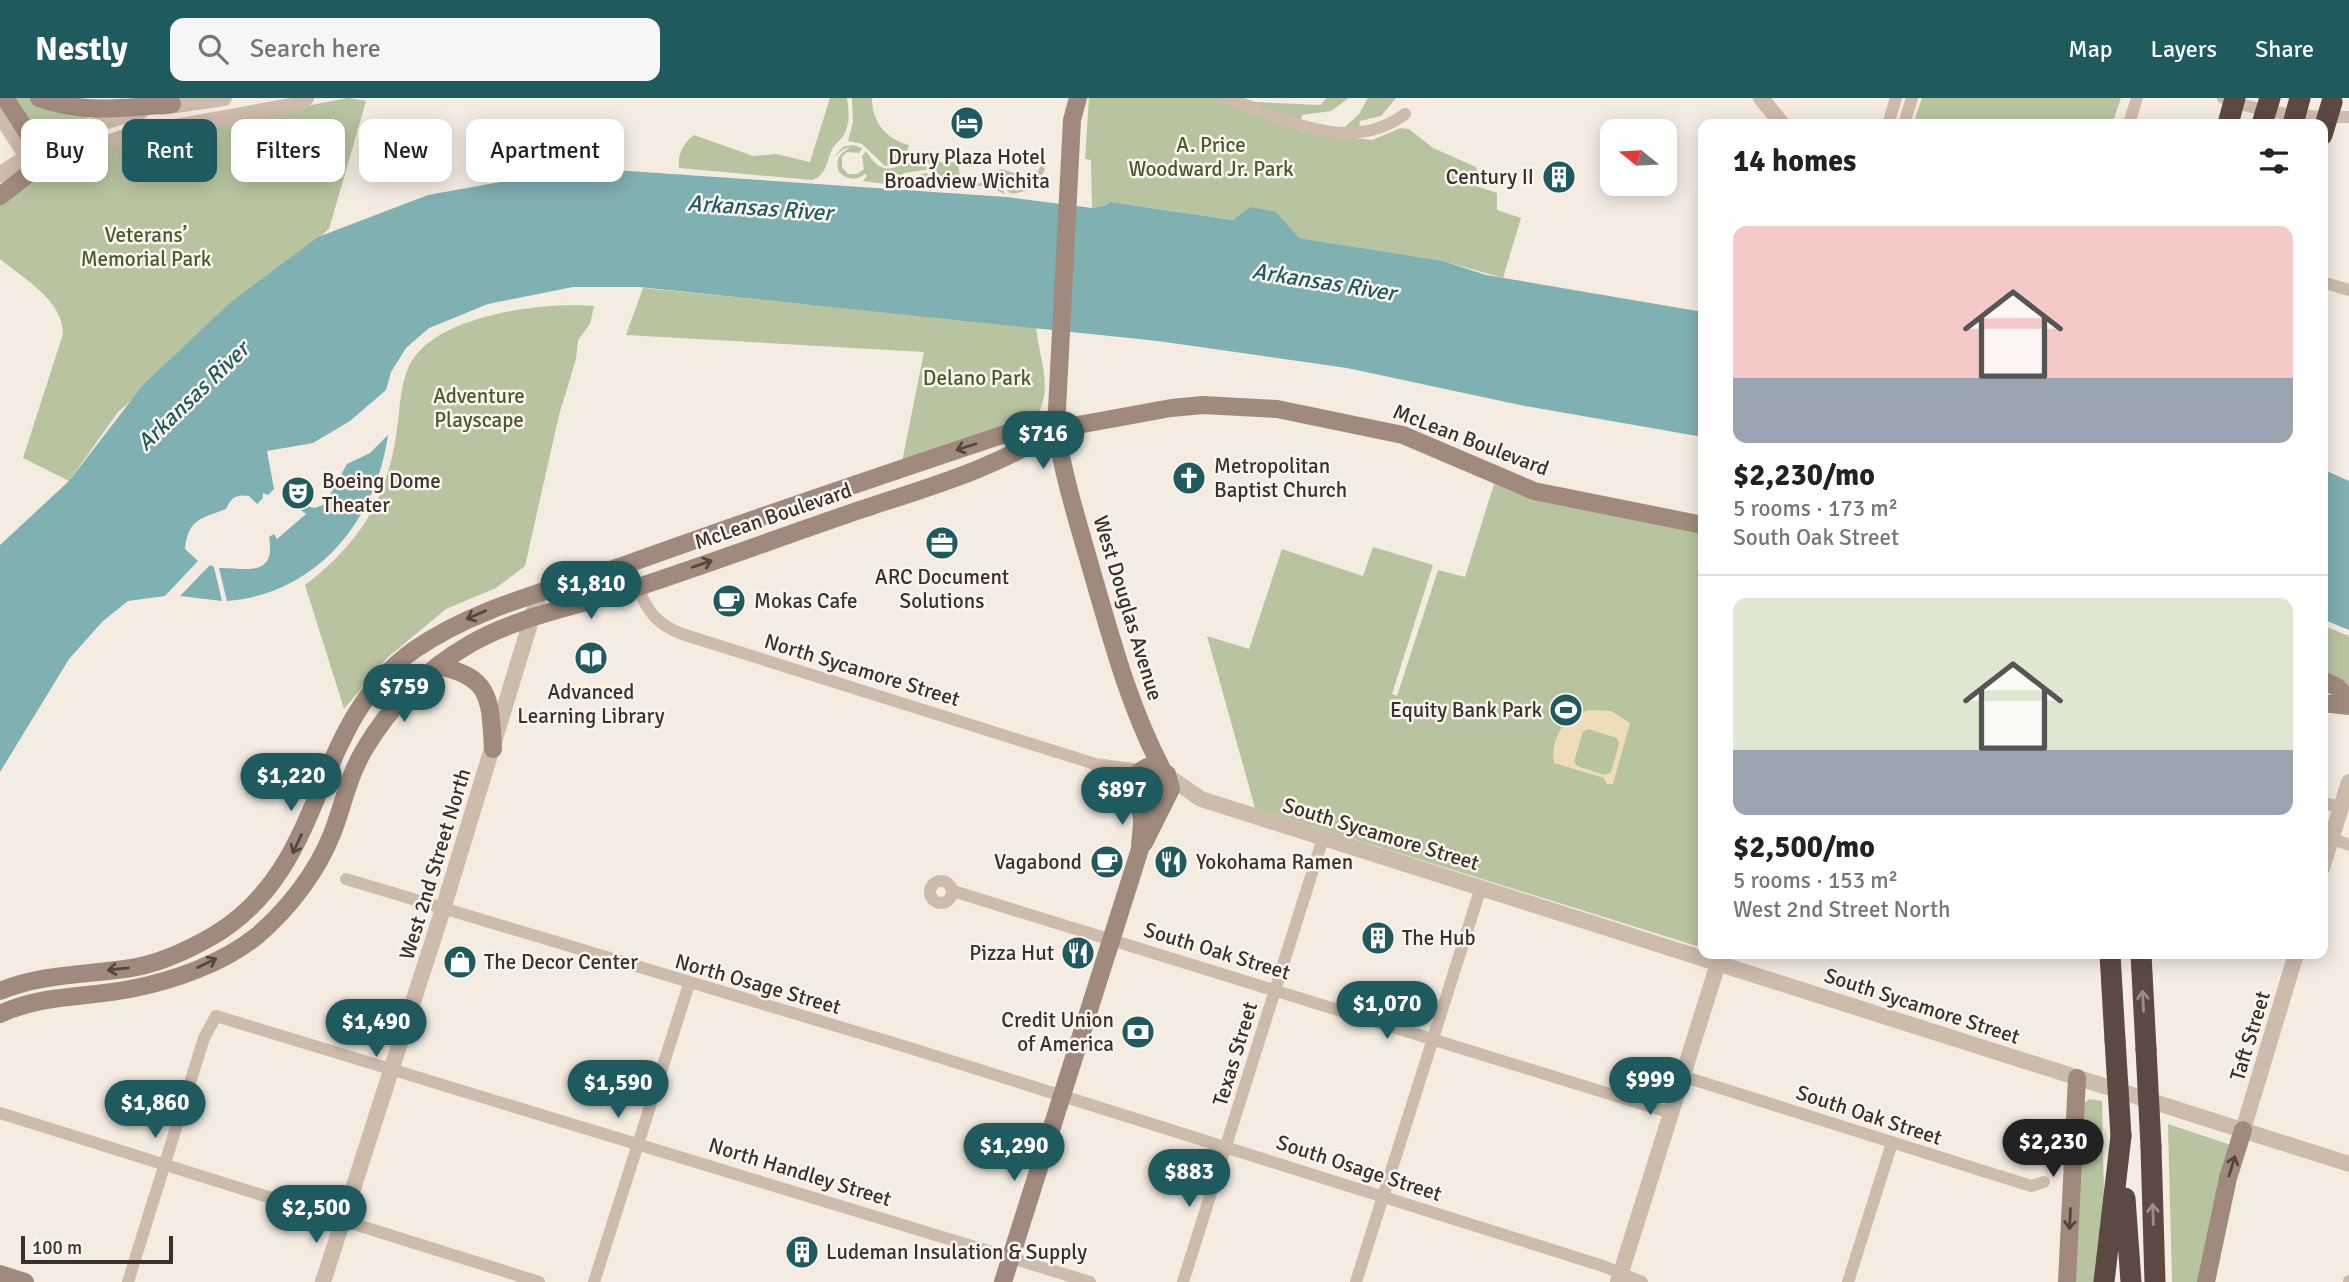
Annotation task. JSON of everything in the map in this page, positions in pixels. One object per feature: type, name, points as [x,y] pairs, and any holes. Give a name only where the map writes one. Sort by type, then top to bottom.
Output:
[{"type":"highway","points":[[2229,119],[2235,98]]},
{"type":"highway","points":[[2264,119],[2270,98]]},
{"type":"highway","points":[[2294,119],[2300,98]]},
{"type":"highway","points":[[2327,119],[2333,100]]},
{"type":"highway","points":[[2110,959],[2131,1282]]},
{"type":"highway","points":[[2141,959],[2155,1282]]},
{"type":"highway","points":[[2104,1282],[2121,1136]]},
{"type":"main road","points":[[5,98],[21,132]]},
{"type":"main road","points":[[39,98],[58,105],[87,108],[172,104]]},
{"type":"main road","name":"West Douglas Avenue","points":[[1068,98],[1072,120],[1056,429],[1073,505],[1124,681],[1143,734],[1166,773],[1171,789],[1140,849]]},
{"type":"main road","name":"West Douglas Avenue","points":[[1072,120],[1079,98]]},
{"type":"main road","points":[[0,196],[21,172]]},
{"type":"main road","name":"McLean Boulevard","points":[[0,991],[40,977],[127,969],[184,951],[218,933],[250,908],[293,854],[337,745],[358,708],[411,653],[443,631],[477,613],[594,576],[1008,433],[1056,429],[1171,408],[1203,405],[1277,409],[1403,435],[1534,491],[1698,524]]},
{"type":"main road","name":"McLean Boulevard","points":[[0,1014],[34,1002],[69,995],[128,990],[166,980],[197,968],[255,937],[277,917],[318,864],[353,773],[382,722],[415,683],[492,633],[962,475],[1020,453],[1056,429]]},
{"type":"main road","points":[[438,666],[473,677],[484,689],[491,709],[493,749]]},
{"type":"main road","points":[[2328,683],[2337,687],[2349,699]]},
{"type":"main road","points":[[2328,704],[2349,706]]},
{"type":"main road","name":"West Douglas Avenue","points":[[1003,1282],[1140,849],[1142,821],[1132,783],[1141,770],[1143,734]]},
{"type":"main road","points":[[1141,770],[1154,766],[1166,773]]},
{"type":"main road","points":[[1134,794],[1149,806],[1164,801]]},
{"type":"main road","points":[[2067,1282],[2077,1077]]},
{"type":"main road","points":[[2206,1282],[2228,1178],[2243,1130]]},
{"type":"main road","points":[[0,1274],[26,1282]]},
{"type":"street","points":[[108,120],[172,104],[224,98]]},
{"type":"street","points":[[108,140],[297,105],[306,98]]},
{"type":"street","points":[[1225,98],[1326,132],[1371,132],[1405,114]]},
{"type":"street","points":[[1761,98],[1778,119]]},
{"type":"street","points":[[1890,119],[1896,98]]},
{"type":"street","points":[[1906,119],[1912,98]]},
{"type":"street","points":[[2131,119],[2137,98]]},
{"type":"street","points":[[2222,98],[2247,108],[2277,114],[2312,118],[2349,117]]},
{"type":"street","points":[[0,115],[21,142]]},
{"type":"street","points":[[0,175],[21,164]]},
{"type":"street","points":[[2328,284],[2349,290]]},
{"type":"street","name":"North Sycamore Street","points":[[638,586],[649,611],[658,622],[682,634],[1095,764],[1141,770]]},
{"type":"street","name":"West 2nd Street North","points":[[323,1282],[443,909],[540,591]]},
{"type":"street","name":"North Sycamore Street","points":[[1095,764],[1134,794]]},
{"type":"street","name":"South Sycamore Street","points":[[1166,773],[1201,799],[1698,952]]},
{"type":"street","points":[[2328,848],[2349,782]]},
{"type":"street","name":"South Sycamore Street","points":[[1164,801],[1201,799]]},
{"type":"street","points":[[2328,804],[2341,808]]},
{"type":"street","name":"Texas Street","points":[[1183,1282],[1323,838]]},
{"type":"street","points":[[2331,838],[2349,845]]},
{"type":"street","name":"North Osage Street","points":[[346,879],[1063,1096]]},
{"type":"street","points":[[1356,1282],[1481,887]]},
{"type":"street","name":"South Oak Street","points":[[953,891],[1671,1113]]},
{"type":"street","points":[[1619,1278],[1719,959]]},
{"type":"street","name":"South Sycamore Street","points":[[1722,959],[2349,1164]]},
{"type":"street","name":"Taft Street","points":[[2243,1130],[2294,959]]},
{"type":"street","points":[[594,1282],[689,984]]},
{"type":"street","name":"North Handley Street","points":[[165,1165],[204,1038],[216,1016],[392,1067],[1090,1282]]},
{"type":"street","name":"South Oak Street","points":[[1682,1076],[2031,1185],[2044,1182]]},
{"type":"street","name":"South Osage Street","points":[[1063,1096],[1383,1196],[1619,1278],[1642,1282]]},
{"type":"street","points":[[0,1113],[539,1282]]},
{"type":"street","points":[[1848,1282],[1892,1143]]},
{"type":"street","points":[[128,1282],[165,1165]]},
{"type":"green space","points":[[10,98],[30,98],[93,116],[86,119],[24,119]]},
{"type":"green space","name":"Veterans’ Memorial Park","points":[[348,98],[366,101],[345,174],[345,119],[239,119]]},
{"type":"green space","points":[[830,98],[847,98],[848,123],[844,135],[832,149],[825,169],[812,180],[679,168],[682,149],[694,135],[753,156],[776,154],[810,162]]},
{"type":"green space","points":[[852,98],[872,98],[875,115],[882,128],[887,134],[909,145],[904,162],[885,166],[862,144],[848,141],[853,122]]},
{"type":"green space","name":"A. Price Woodward Jr. Park","points":[[1089,98],[1243,98],[1255,102],[1321,105],[1326,98],[1349,98],[1331,111],[1302,115],[1300,132],[1372,140],[1401,128],[1409,129],[1433,148],[1476,167],[1479,174],[1476,186],[1497,193],[1497,210],[1521,218],[1503,278],[1443,261],[1298,238],[1276,212],[1234,220],[1110,202],[1092,208],[1091,160],[1085,159]]},
{"type":"green space","points":[[1368,98],[1396,98],[1381,116],[1360,121],[1359,127],[1344,128],[1359,114]]},
{"type":"green space","points":[[1922,98],[2121,98],[2114,119],[1915,119]]},
{"type":"green space","name":"Veterans’ Memorial Park","points":[[231,120],[231,182],[343,182],[329,229],[118,412],[69,481],[23,458],[63,334],[57,311],[50,301],[0,259],[0,204],[28,182],[108,182],[108,150],[122,145],[122,182],[217,182],[217,123]]},
{"type":"green space","points":[[853,145],[862,148],[859,153],[847,152],[842,157],[842,167],[848,174],[857,174],[864,169],[862,156],[866,151],[883,168],[894,168],[915,161],[931,169],[904,173],[899,184],[894,185],[863,181],[867,176],[865,174],[855,179],[848,178],[839,172],[837,163],[841,154],[851,147],[834,157],[843,147]]},
{"type":"green space","points":[[922,155],[943,163],[958,162],[960,178],[952,182],[944,181],[929,163],[912,157]]},
{"type":"green space","points":[[1041,165],[1045,169],[1042,175],[1046,178],[1037,189],[1016,193],[1009,193],[1000,179],[982,175],[1002,169],[1029,178],[1037,173]]},
{"type":"green space","points":[[926,173],[950,185],[963,181],[972,187],[950,190],[923,177],[905,182],[903,179]]},
{"type":"green space","points":[[987,181],[996,182],[1005,194],[991,187],[974,186]]},
{"type":"green space","name":"Delano Park","points":[[643,288],[1036,327],[1045,382],[1042,404],[1038,415],[902,462],[924,352],[626,335]]},
{"type":"green space","name":"Adventure Playscape","points":[[548,306],[594,306],[590,324],[578,340],[576,359],[559,415],[525,566],[496,588],[446,609],[387,658],[344,709],[305,585],[341,553],[356,535],[378,498],[393,454],[402,389],[409,366],[422,348],[441,334],[465,323],[492,315]]},
{"type":"green space","points":[[1494,484],[1537,499],[1698,529],[1698,946],[1255,808],[1207,636],[1249,649],[1282,549],[1363,576],[1373,547],[1433,565],[1392,694],[1397,696],[1438,570],[1465,577]]},
{"type":"green space","points":[[2328,627],[2349,636],[2349,686],[2328,677]]},
{"type":"green space","points":[[2089,1099],[2102,1101],[2104,1199],[2096,1282],[2073,1282],[2084,1103]]},
{"type":"green space","points":[[2168,1124],[2231,1145],[2209,1225],[2200,1282],[2172,1282]]},
{"type":"sand","points":[[1589,710],[1611,711],[1630,723],[1613,784],[1607,784],[1604,778],[1554,763],[1557,736],[1566,723]],"holes":[[[1588,729],[1617,738],[1619,744],[1611,772],[1605,775],[1577,766],[1574,761],[1583,732]]]},
{"type":"water","name":"Arkansas River","points":[[624,171],[1007,197],[1092,208],[1110,202],[1233,220],[1250,207],[1276,212],[1299,238],[1443,261],[1486,275],[1698,311],[1698,436],[1520,405],[1347,368],[1158,341],[639,287],[573,287],[488,304],[429,328],[406,348],[391,372],[386,390],[350,421],[313,443],[267,451],[274,489],[268,495],[263,493],[263,498],[257,504],[249,496],[235,497],[226,509],[204,517],[193,525],[185,549],[198,561],[165,596],[128,601],[103,621],[69,659],[0,772],[0,545],[69,481],[143,385],[231,302],[318,237],[428,195],[501,182],[624,182]]},
{"type":"water","points":[[388,435],[370,496],[356,523],[337,547],[314,568],[288,584],[259,595],[227,601],[219,568],[247,569],[262,565],[268,560],[269,537],[274,534],[277,539],[306,514],[301,510],[305,506],[315,508],[325,504],[347,464],[370,453]]},
{"type":"water","points":[[2328,472],[2349,481],[2349,630],[2328,621]]},
{"type":"water","points":[[210,565],[214,567],[222,601],[180,596]]},
{"type":"place","name":"Drury Plaza Hotel Broadview Wichita","points":[[967,123]]},
{"type":"place","name":"Century II","points":[[1559,177]]},
{"type":"place","name":"Metropolitan Baptist Church","points":[[1189,478]]},
{"type":"place","name":"Boeing Dome Theater","points":[[298,493]]},
{"type":"place","name":"ARC Document Solutions","points":[[942,543]]},
{"type":"place","name":"Mokas Cafe","points":[[729,601]]},
{"type":"place","name":"Advanced Learning Library","points":[[591,658]]},
{"type":"place","name":"Equity Bank Park","points":[[1566,710]]},
{"type":"place","name":"Vagabond","points":[[1107,862]]},
{"type":"place","name":"Yokohama Ramen","points":[[1171,862]]},
{"type":"place","name":"The Hub","points":[[1378,938]]},
{"type":"place","name":"Pizza Hut","points":[[1078,953]]},
{"type":"place","name":"The Decor Center","points":[[460,962]]},
{"type":"place","name":"Credit Union of America","points":[[1138,1032]]},
{"type":"place","name":"Ludeman Insulation & Supply","points":[[802,1252]]}]
